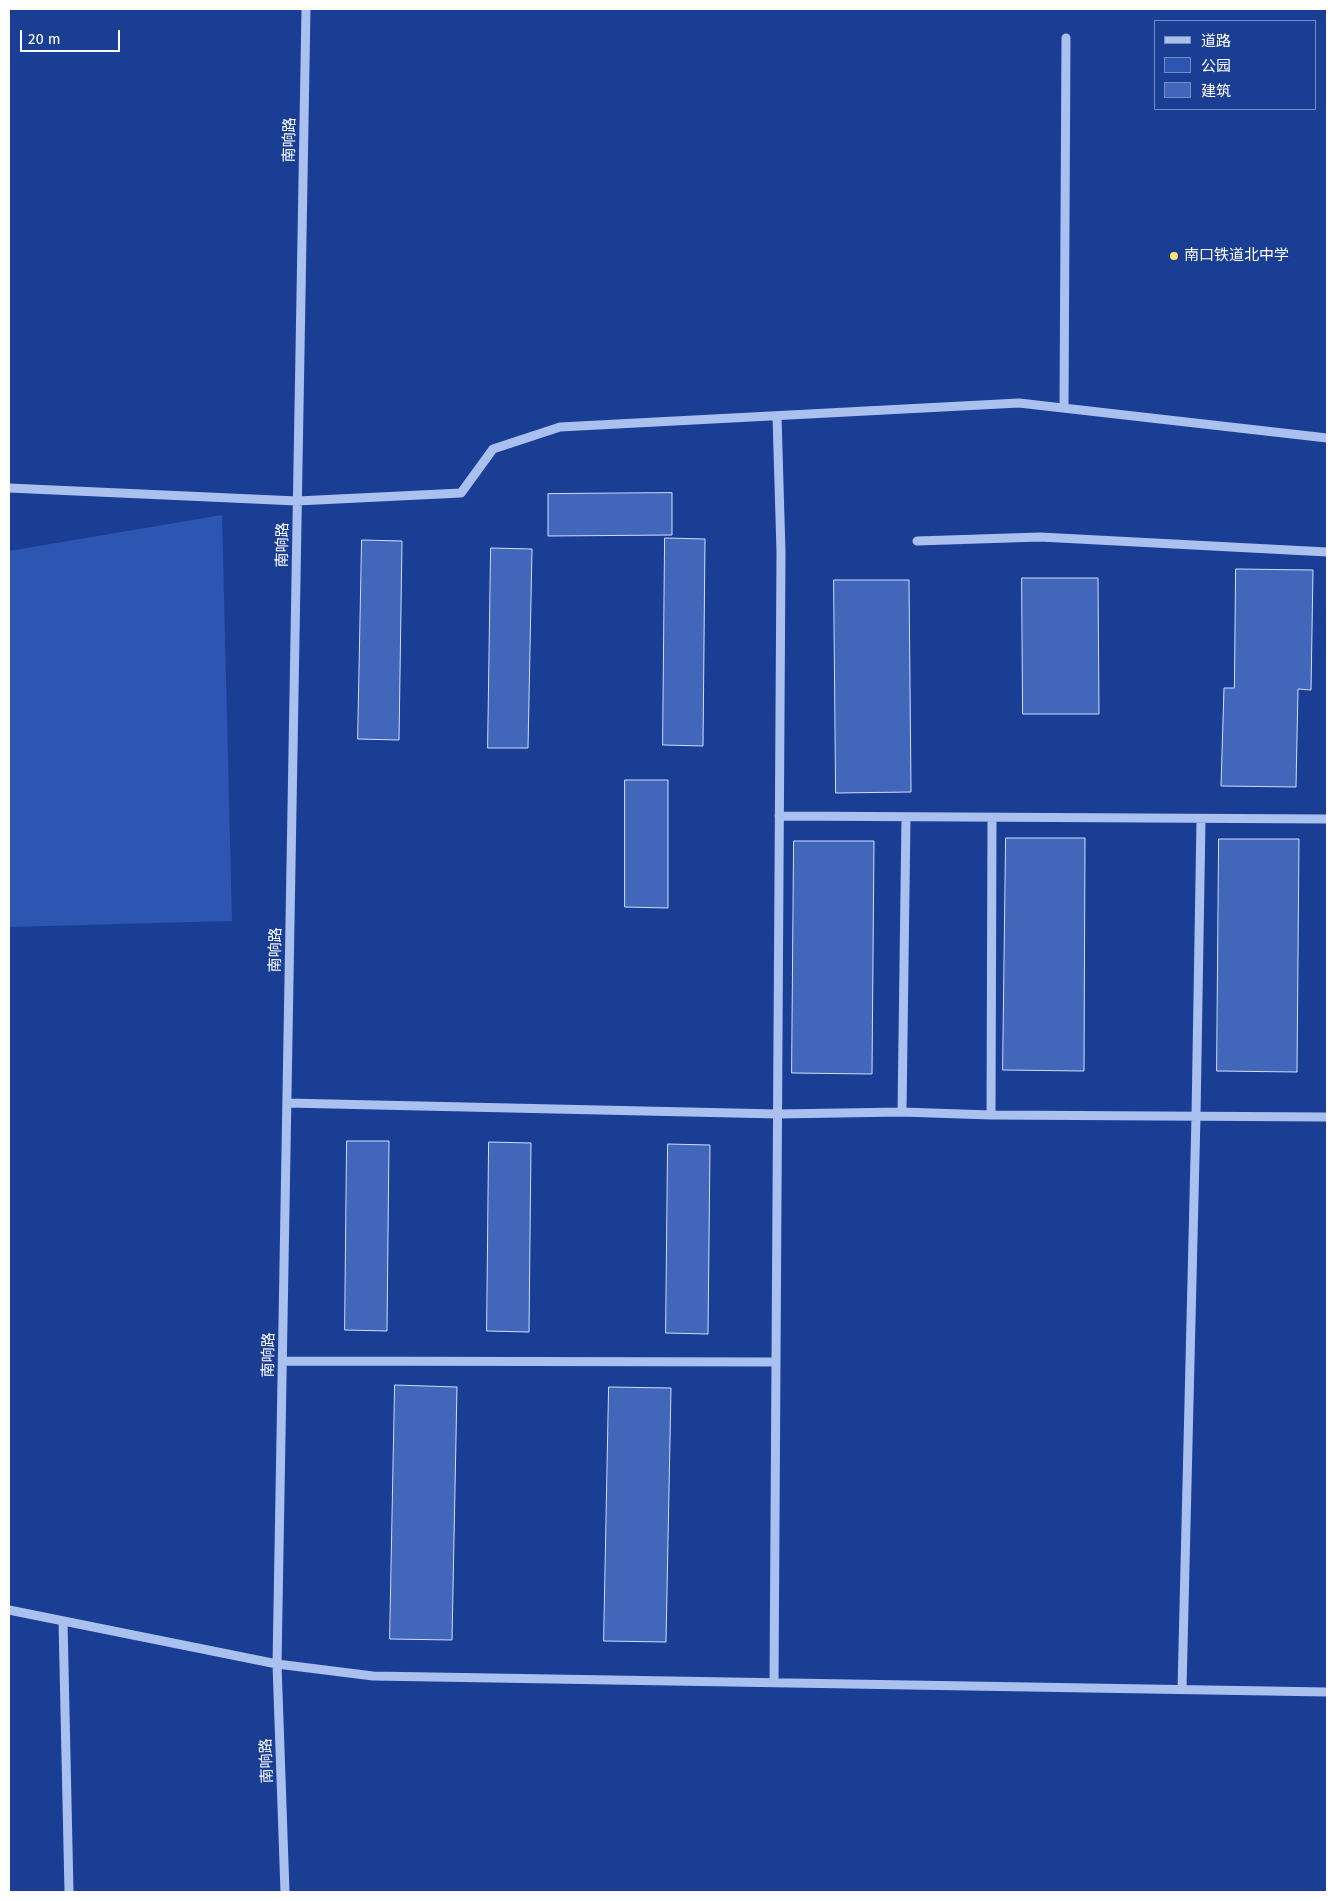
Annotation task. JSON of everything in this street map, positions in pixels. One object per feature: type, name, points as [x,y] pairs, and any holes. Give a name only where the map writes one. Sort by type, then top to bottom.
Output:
[{"type":"street","name":"南响路","points":[[285,1892],[277,1664],[306,9]]},
{"type":"street","points":[[1064,408],[1066,38]]},
{"type":"street","points":[[9,488],[297,502],[461,493],[493,449],[560,427],[1019,403],[1327,438]]},
{"type":"street","points":[[774,1682],[781,552],[777,416]]},
{"type":"street","points":[[918,541],[1040,537],[1327,552]]},
{"type":"street","points":[[779,816],[1200,820],[1327,819]]},
{"type":"street","points":[[902,1112],[906,817]]},
{"type":"street","points":[[991,1115],[992,818]]},
{"type":"street","points":[[1182,1689],[1196,1116],[1200,820]]},
{"type":"street","points":[[287,1103],[778,1114],[902,1112],[991,1115],[1327,1117]]},
{"type":"street","points":[[283,1361],[776,1362]]},
{"type":"street","points":[[9,1610],[277,1664],[373,1676],[1327,1692]]},
{"type":"street","points":[[63,1621],[69,1892]]},
{"type":"green space","points":[[222,515],[232,921],[9,927],[9,551]]},
{"type":"building","points":[[672,493],[672,535],[548,536],[548,494]]},
{"type":"building","points":[[665,538],[705,539],[703,746],[663,745]]},
{"type":"building","points":[[362,540],[402,541],[399,740],[358,739]]},
{"type":"building","points":[[491,548],[532,549],[528,748],[488,748]]},
{"type":"building","points":[[1236,569],[1313,570],[1311,690],[1298,689],[1296,787],[1221,786],[1224,688],[1234,688]]},
{"type":"building","points":[[1022,578],[1098,578],[1099,714],[1023,714]]},
{"type":"building","points":[[834,580],[909,580],[911,792],[836,793]]},
{"type":"building","points":[[625,780],[668,780],[668,908],[625,907]]},
{"type":"building","points":[[1006,838],[1085,838],[1084,1071],[1003,1070]]},
{"type":"building","points":[[1219,839],[1299,839],[1297,1072],[1217,1071]]},
{"type":"building","points":[[794,841],[874,841],[872,1074],[792,1073]]},
{"type":"building","points":[[347,1141],[389,1141],[387,1331],[345,1330]]},
{"type":"building","points":[[489,1142],[531,1143],[529,1332],[487,1331]]},
{"type":"building","points":[[668,1144],[710,1145],[708,1334],[666,1333]]},
{"type":"building","points":[[395,1385],[457,1387],[452,1640],[390,1639]]},
{"type":"building","points":[[609,1387],[671,1388],[666,1642],[604,1641]]},
{"type":"place","name":"南口铁道北中学","points":[[1174,256]]}]
